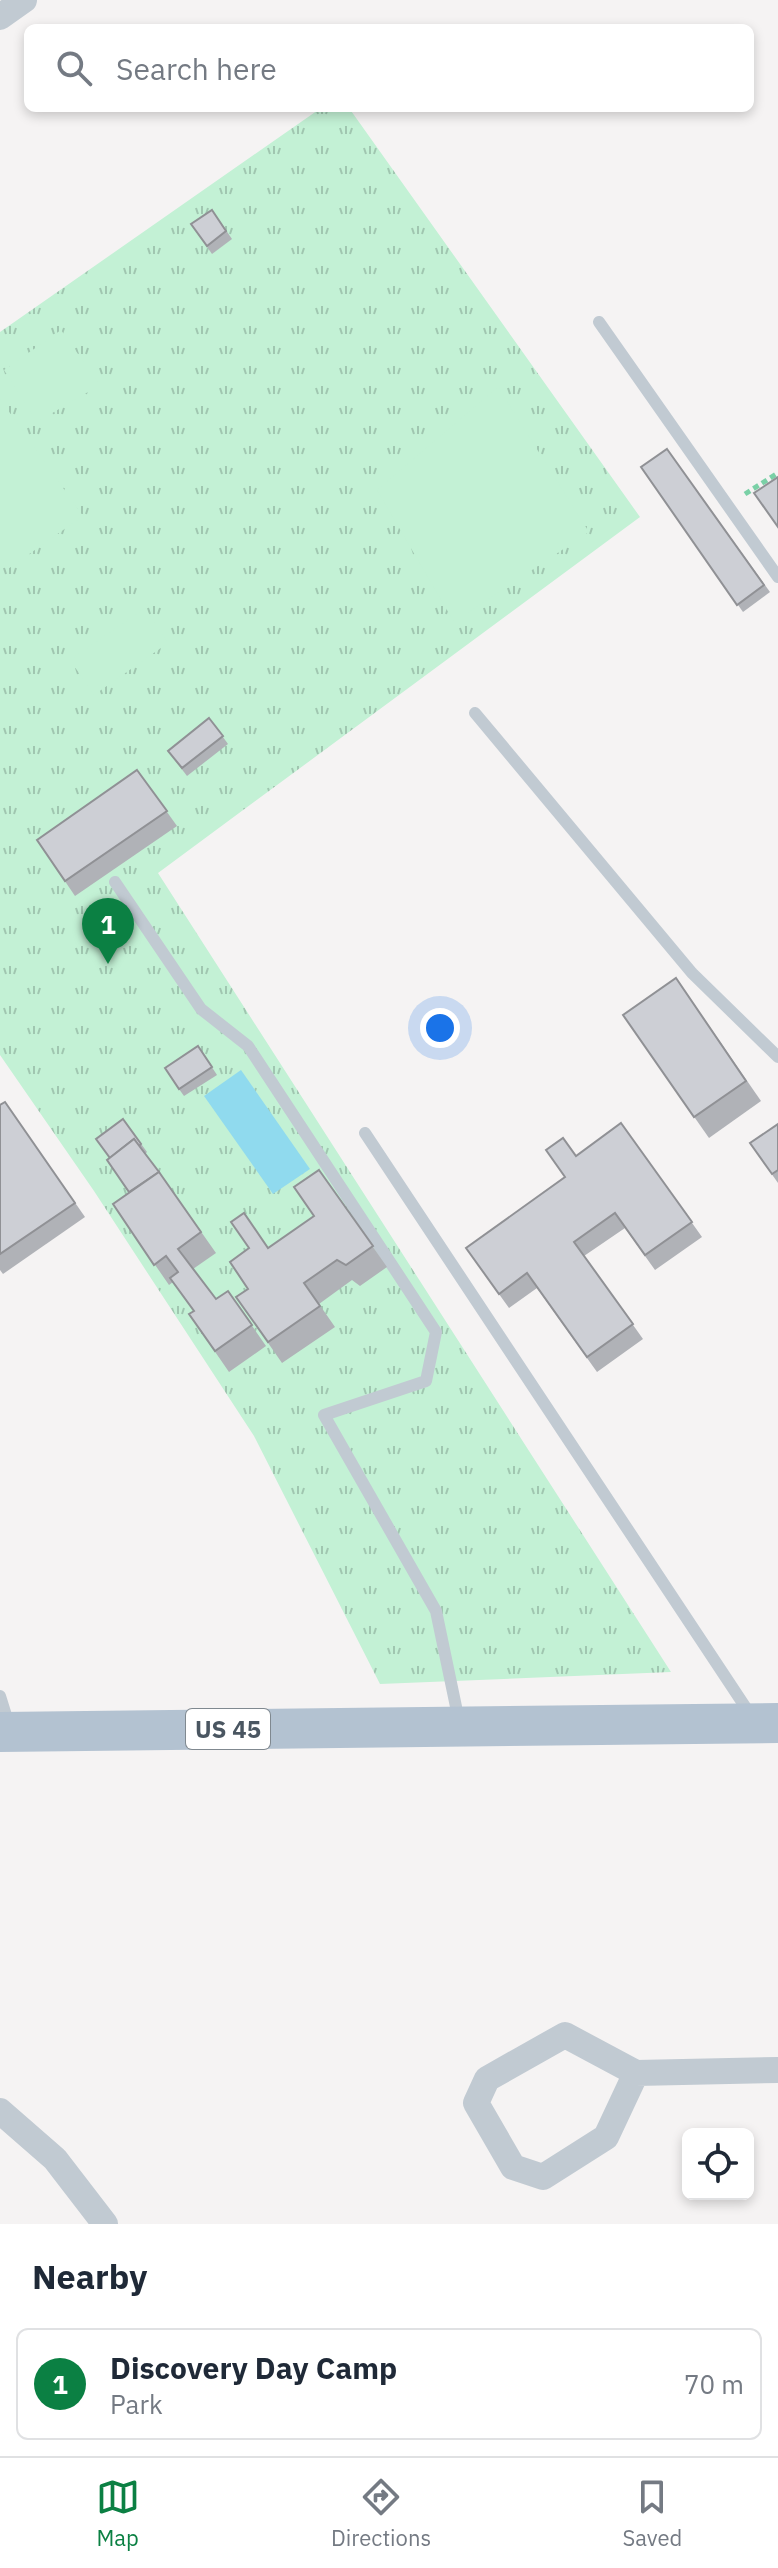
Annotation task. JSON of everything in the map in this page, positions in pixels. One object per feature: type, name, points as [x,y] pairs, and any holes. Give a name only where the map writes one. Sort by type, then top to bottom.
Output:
[{"type":"main road","name":"US 45","points":[[4,1720],[460,1726],[767,1723]]},
{"type":"street","points":[[0,17],[24,0]]},
{"type":"street","points":[[636,2073],[606,2137],[543,2177],[513,2167],[476,2103],[487,2079],[565,2035],[636,2073],[778,2070]]},
{"type":"street","points":[[0,2111],[55,2159],[105,2224]]},
{"type":"lane","points":[[599,322],[778,577]]},
{"type":"lane","points":[[475,713],[692,973],[778,1057]]},
{"type":"lane","points":[[115,882],[201,1009],[248,1046],[436,1332],[426,1381],[324,1415],[436,1611],[460,1726]]},
{"type":"lane","points":[[365,1133],[767,1723]]},
{"type":"path","points":[[728,506],[778,473]]},
{"type":"green space","points":[[315,112],[352,112],[640,517],[158,873],[671,1672],[380,1684],[254,1436],[94,1191],[0,1055],[0,332]]},
{"type":"green space","points":[[61,330],[100,385],[37,422],[4,370]]},
{"type":"green space","points":[[498,387],[589,532],[454,622],[377,490]]},
{"type":"green space","points":[[0,399],[83,516],[8,569],[0,557]]},
{"type":"green space","points":[[145,608],[168,643],[94,695],[70,660]]},
{"type":"water","points":[[241,1070],[310,1169],[273,1194],[204,1096]]},
{"type":"building","points":[[212,210],[226,231],[207,246],[191,224]]},
{"type":"building","points":[[667,449],[764,585],[737,605],[641,467]]},
{"type":"building","points":[[778,477],[778,527],[754,493]]},
{"type":"building","points":[[209,718],[223,736],[182,768],[168,751]]},
{"type":"building","points":[[137,770],[167,811],[65,881],[37,840]]},
{"type":"building","points":[[676,978],[746,1081],[694,1117],[623,1015]]},
{"type":"building","points":[[198,1046],[212,1067],[179,1089],[165,1068]]},
{"type":"building","points":[[5,1102],[75,1203],[0,1254],[0,1105]]},
{"type":"building","points":[[123,1119],[141,1144],[139,1146],[134,1139],[110,1158],[96,1139]]},
{"type":"building","points":[[621,1123],[692,1222],[645,1255],[615,1213],[574,1242],[633,1324],[587,1357],[527,1273],[499,1294],[466,1248],[565,1177],[546,1150],[563,1138],[576,1156]]},
{"type":"building","points":[[778,1124],[778,1170],[772,1174],[750,1143]]},
{"type":"building","points":[[134,1139],[159,1172],[129,1192],[107,1160]]},
{"type":"building","points":[[319,1170],[373,1246],[346,1265],[337,1260],[304,1283],[320,1306],[268,1342],[236,1297],[248,1289],[230,1262],[249,1248],[231,1222],[244,1213],[268,1248],[314,1216],[294,1187]]},
{"type":"building","points":[[159,1172],[201,1232],[178,1249],[216,1299],[228,1291],[252,1325],[215,1351],[189,1314],[194,1311],[170,1278],[178,1272],[166,1256],[154,1265],[113,1204]]},
{"type":"place","name":"Discovery Day Camp","points":[[108,964]]}]
